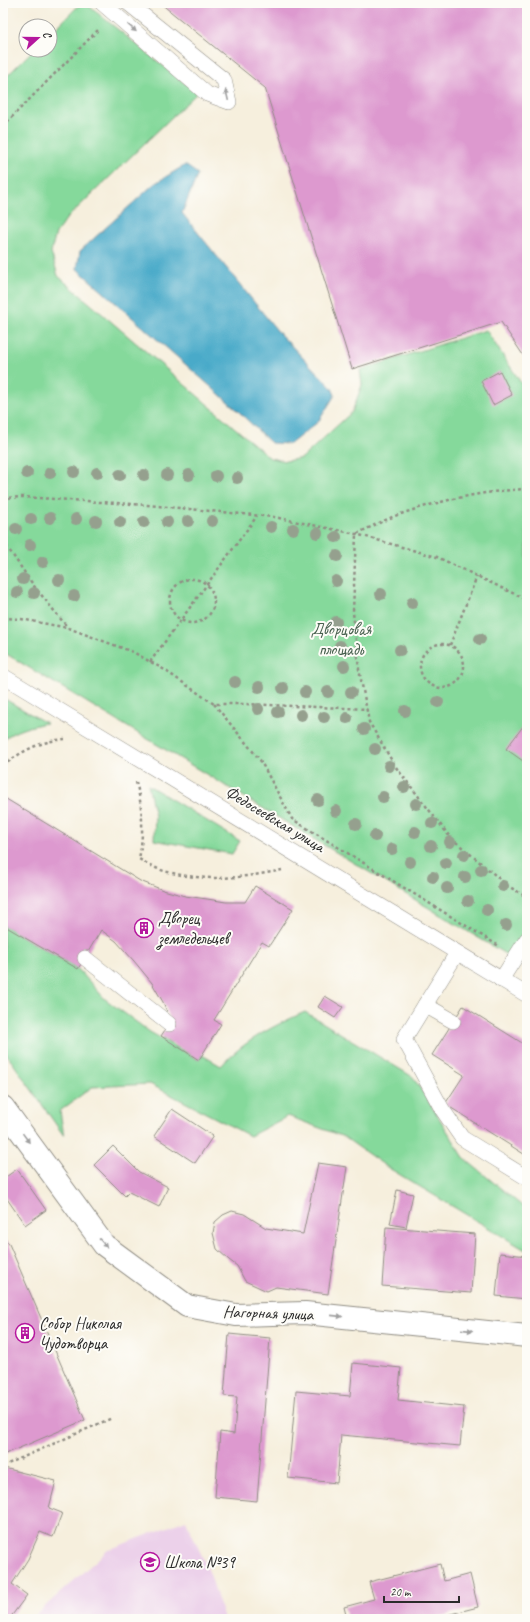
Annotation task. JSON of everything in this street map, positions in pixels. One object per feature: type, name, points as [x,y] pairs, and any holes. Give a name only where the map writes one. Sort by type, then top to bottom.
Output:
[{"type":"street","name":"Нагорная улица","points":[[3,1106],[104,1245],[187,1306],[236,1315],[305,1313],[527,1336]]},
{"type":"lane","points":[[102,3],[207,94],[229,102],[224,80],[128,3]]},
{"type":"lane","name":"Федосеевская улица","points":[[3,676],[527,995]]},
{"type":"lane","points":[[502,980],[527,939]]},
{"type":"lane","points":[[457,953],[404,1039],[442,1109],[462,1138],[527,1178]]},
{"type":"lane","points":[[85,958],[169,1024]]},
{"type":"lane","points":[[425,1005],[453,1021]]},
{"type":"path","points":[[3,126],[114,13]]},
{"type":"path","points":[[356,534],[393,517],[432,504],[504,490],[527,489]]},
{"type":"path","points":[[3,498],[23,497],[146,505],[274,517],[356,534],[437,557],[527,600]]},
{"type":"path","points":[[150,662],[257,515]]},
{"type":"path","points":[[356,534],[353,612],[359,668],[369,722],[395,766],[450,837],[508,886],[527,896]]},
{"type":"path","points":[[3,541],[34,586],[68,628]]},
{"type":"path","points":[[450,645],[477,576]]},
{"type":"path","points":[[194,579],[206,585],[211,590],[214,597],[214,604],[208,616],[203,621],[196,623],[189,623],[181,620],[173,611],[170,604],[174,589],[186,580],[194,579]]},
{"type":"path","points":[[3,618],[21,619],[68,628],[133,652],[163,669],[214,704],[260,760],[292,819],[516,956]]},
{"type":"path","points":[[433,645],[450,645],[458,650],[462,657],[464,666],[463,675],[458,682],[451,687],[442,689],[433,687],[426,682],[421,675],[419,666],[421,658],[425,650],[433,645]]},
{"type":"path","points":[[214,704],[367,709]]},
{"type":"path","points":[[3,766],[15,756],[34,746],[55,740],[69,739]]},
{"type":"path","points":[[136,781],[142,816],[143,840],[139,859],[166,872],[194,877],[219,879],[283,870]]},
{"type":"path","points":[[3,1466],[112,1418]]},
{"type":"shaded area","name":"Школа №39","points":[[186,1520],[210,1574],[224,1619],[31,1619],[108,1550]]},
{"type":"green space","name":"Дворцовая площадь","points":[[81,3],[85,3],[197,93],[67,218],[56,233],[51,252],[58,276],[270,458],[286,461],[302,458],[352,412],[362,385],[360,370],[486,330],[527,392],[527,967],[3,652],[3,80],[25,58],[58,58],[58,26]]},
{"type":"green space","points":[[3,698],[46,723],[17,731],[3,740]]},
{"type":"green space","points":[[148,785],[240,841],[232,854],[154,840],[155,816]]},
{"type":"green space","points":[[3,925],[78,969],[105,999],[150,1032],[199,1060],[202,1055],[221,1066],[249,1041],[282,1022],[305,1012],[413,1077],[465,1159],[527,1210],[527,1251],[387,1167],[344,1137],[288,1116],[250,1136],[150,1084],[92,1087],[60,1111],[64,1136],[3,1049]]},
{"type":"water","points":[[185,165],[198,174],[182,213],[280,334],[332,388],[335,395],[318,422],[290,444],[271,443],[235,408],[77,269],[80,251],[154,184]]},
{"type":"building","points":[[160,3],[527,3],[527,361],[501,322],[352,369],[265,88]]},
{"type":"building","points":[[500,371],[512,395],[493,405],[481,381]]},
{"type":"building","points":[[527,721],[527,756],[523,761],[506,749]]},
{"type":"building","name":"Дворец земледельцев","points":[[3,797],[140,881],[163,890],[185,896],[226,902],[245,902],[255,886],[293,909],[269,946],[262,942],[214,1020],[221,1024],[199,1060],[161,1036],[171,1021],[163,1002],[152,983],[134,961],[116,941],[101,930],[78,969],[3,925]]},
{"type":"building","points":[[325,996],[343,1007],[335,1018],[318,1007]]},
{"type":"building","points":[[463,1006],[527,1046],[527,1156],[445,1104],[464,1075],[432,1055]]},
{"type":"building","points":[[172,1109],[213,1136],[195,1163],[154,1136]]},
{"type":"building","points":[[113,1146],[139,1172],[168,1187],[159,1207],[129,1192],[125,1196],[94,1165]]},
{"type":"building","points":[[318,1163],[347,1167],[328,1294],[276,1287],[267,1291],[245,1281],[237,1266],[217,1249],[213,1233],[215,1222],[223,1215],[232,1211],[244,1214],[266,1228],[303,1234]]},
{"type":"building","points":[[17,1169],[46,1210],[25,1225],[3,1193],[3,1179]]},
{"type":"building","points":[[397,1190],[413,1194],[406,1227],[390,1224]]},
{"type":"building","points":[[386,1227],[475,1234],[471,1293],[382,1286]]},
{"type":"building","name":"Собор Николая Чудотворца","points":[[3,1237],[9,1244],[85,1420],[3,1455]]},
{"type":"building","points":[[500,1253],[527,1256],[527,1299],[496,1296]]},
{"type":"building","points":[[229,1334],[270,1338],[257,1501],[215,1497],[220,1432],[234,1434],[237,1397],[224,1396]]},
{"type":"building","points":[[353,1363],[401,1368],[398,1400],[464,1407],[460,1446],[341,1435],[337,1483],[288,1478],[296,1391],[350,1396]]},
{"type":"building","points":[[4,1468],[56,1481],[49,1508],[62,1513],[53,1537],[40,1532],[28,1559],[12,1584],[27,1595],[10,1618],[3,1614]]},
{"type":"building","points":[[440,1564],[444,1581],[470,1574],[478,1607],[431,1619],[347,1619],[344,1607],[374,1599],[369,1582]]},
{"type":"place","name":"Дворец земледельцев","points":[[144,928]]},
{"type":"place","name":"Собор Николая Чудотворца","points":[[25,1333]]},
{"type":"place","name":"Школа №39","points":[[150,1562]]}]
